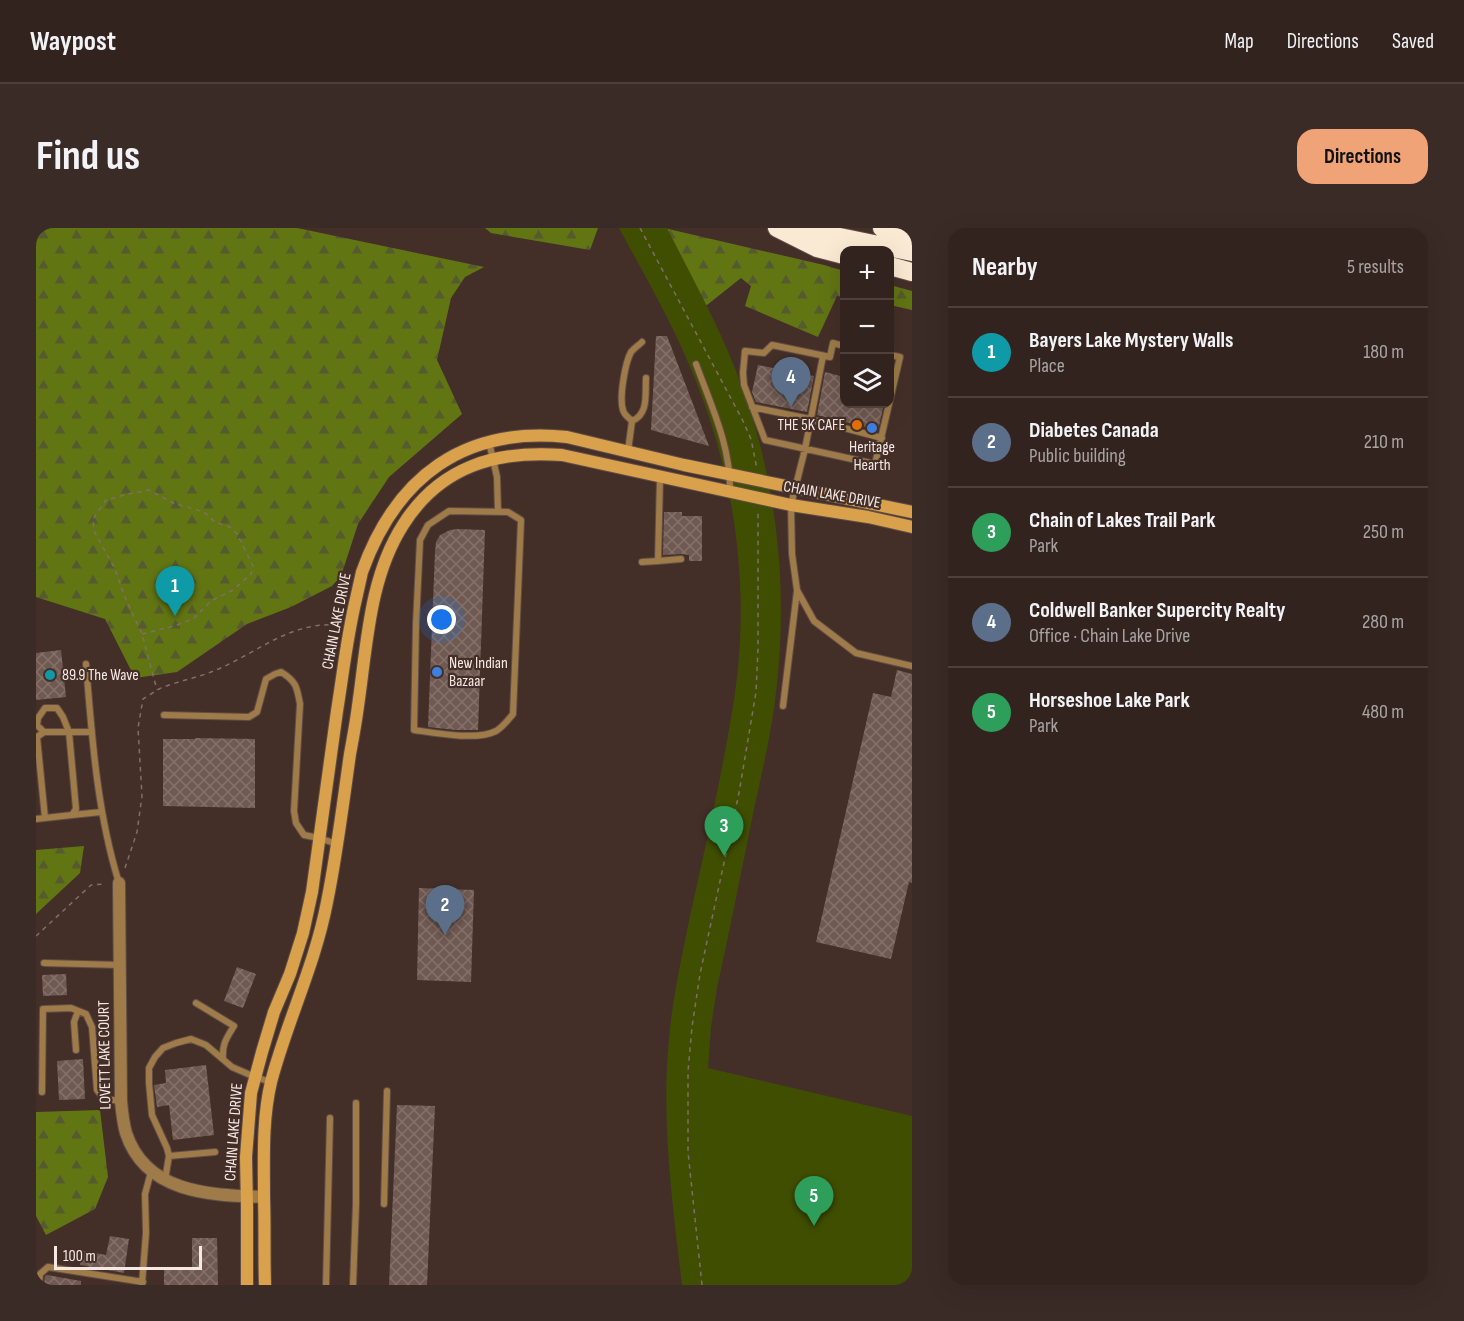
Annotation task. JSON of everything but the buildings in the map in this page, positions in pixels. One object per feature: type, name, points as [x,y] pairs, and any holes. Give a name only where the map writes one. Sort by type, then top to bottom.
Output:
[{"type":"highway","points":[[777,228],[818,248],[840,254]]},
{"type":"highway","points":[[796,228],[912,252]]},
{"type":"highway","points":[[882,228],[912,234]]},
{"type":"highway","points":[[894,267],[912,272]]},
{"type":"street","name":"CHAIN LAKE DRIVE","points":[[247,1285],[246,1157],[255,1077],[274,1012],[290,974],[303,933],[312,892],[350,626],[362,573],[384,524],[407,492],[435,466],[453,455],[488,442],[527,435],[548,435],[567,437],[684,465],[912,512]]},
{"type":"street","name":"CHAIN LAKE DRIVE","points":[[265,1285],[265,1128],[272,1082],[283,1042],[316,950],[327,902],[377,586],[384,564],[404,524],[417,507],[450,476],[469,467],[493,459],[538,453],[562,455],[791,505],[868,517],[912,528]]},
{"type":"street","name":"LOVETT LAKE COURT","points":[[119,883],[120,1101],[129,1141],[152,1172],[165,1180],[190,1190],[264,1197]]},
{"type":"lane","points":[[632,421],[622,410],[622,396],[627,362],[633,350],[642,342]]},
{"type":"lane","points":[[840,345],[833,343],[830,357],[772,345],[764,353],[745,351],[744,385],[765,440],[875,464],[889,408]]},
{"type":"lane","points":[[783,706],[797,590],[792,554],[791,505],[805,449],[823,356]]},
{"type":"lane","points":[[894,356],[900,357],[894,384]]},
{"type":"lane","points":[[696,364],[722,438],[730,474],[730,491]]},
{"type":"lane","points":[[632,421],[640,418],[644,411],[646,378]]},
{"type":"lane","points":[[752,407],[882,438]]},
{"type":"lane","points":[[628,451],[632,421]]},
{"type":"lane","points":[[488,442],[497,477],[498,512]]},
{"type":"lane","points":[[682,481],[684,465]]},
{"type":"lane","points":[[657,561],[660,477]]},
{"type":"lane","points":[[449,511],[498,512],[508,513],[521,520],[513,714],[494,733],[471,736],[414,730],[420,540],[428,525],[449,511]]},
{"type":"lane","points":[[642,562],[681,559]]},
{"type":"lane","points":[[797,590],[814,621],[856,653],[912,666]]},
{"type":"lane","points":[[86,664],[101,812],[119,883]]},
{"type":"lane","points":[[164,715],[249,717],[257,712],[266,679],[281,672],[289,677],[294,682],[300,704],[294,811],[296,823],[304,835],[337,844]]},
{"type":"lane","points":[[44,732],[37,725],[38,718],[45,708],[57,708],[69,732],[76,809],[72,815]]},
{"type":"lane","points":[[45,818],[37,737],[44,732],[92,732]]},
{"type":"lane","points":[[36,819],[101,812]]},
{"type":"lane","points":[[44,963],[120,965]]},
{"type":"lane","points":[[196,1003],[234,1026],[225,1040],[223,1059]]},
{"type":"lane","points":[[42,1092],[43,1009],[71,1008],[86,1014],[92,1027],[97,1090],[104,1099],[120,1101]]},
{"type":"lane","points":[[76,1050],[74,1022],[78,1011]]},
{"type":"lane","points":[[165,1180],[169,1156],[152,1114],[149,1083],[149,1068],[163,1048],[191,1039],[206,1044],[232,1067],[272,1082]]},
{"type":"lane","points":[[384,1204],[387,1091]]},
{"type":"lane","points":[[353,1285],[356,1103]]},
{"type":"lane","points":[[326,1285],[330,1118]]},
{"type":"lane","points":[[169,1156],[215,1152]]},
{"type":"lane","points":[[39,1285],[40,1274],[48,1267],[142,1283],[146,1233],[145,1194],[152,1172]]},
{"type":"path","points":[[640,228],[744,420],[751,439],[758,480]]},
{"type":"path","points":[[142,634],[193,619],[211,601],[233,590],[252,574],[253,566],[241,540],[230,527],[215,522],[204,512],[173,503],[149,490],[106,501],[93,519],[94,531],[115,569],[142,634],[157,690]]},
{"type":"path","points":[[702,1285],[688,1152],[688,1071],[700,974],[739,794],[756,692],[758,498]]},
{"type":"path","points":[[36,936],[91,885],[119,883]]},
{"type":"green space","points":[[36,228],[297,228],[484,267],[465,277],[451,298],[437,360],[462,414],[389,477],[358,524],[341,576],[332,586],[291,607],[247,624],[177,672],[135,678],[105,619],[36,597]]},
{"type":"green space","points":[[485,228],[598,228],[590,250],[491,233]]},
{"type":"green space","points":[[619,228],[667,228],[701,295],[733,363],[750,410],[767,477],[778,546],[781,615],[775,700],[717,988],[708,1068],[912,1116],[912,1285],[682,1285],[667,1139],[668,1051],[680,966],[732,712],[741,626],[740,583],[730,498],[708,414],[677,337]]},
{"type":"green space","points":[[664,228],[840,270],[840,296],[837,296],[818,337],[745,306],[751,286],[741,278],[707,305],[694,301]]},
{"type":"green space","points":[[894,286],[912,291],[912,310],[894,306]]},
{"type":"green space","points":[[84,846],[80,873],[36,914],[36,850]]},
{"type":"green space","points":[[100,1110],[108,1177],[95,1209],[46,1235],[36,1216],[36,1112]]},
{"type":"place","name":"Coldwell Banker Supercity Realty","points":[[791,407]]},
{"type":"place","name":"THE 5K CAFE","points":[[857,425]]},
{"type":"place","name":"Heritage Hearth","points":[[872,428]]},
{"type":"place","name":"Bayers Lake Mystery Walls","points":[[175,616]]},
{"type":"place","name":"New Indian Bazaar","points":[[437,672]]},
{"type":"place","name":"89.9 The Wave","points":[[50,675]]},
{"type":"place","name":"Chain of Lakes Trail Park","points":[[724,856]]},
{"type":"place","name":"Diabetes Canada","points":[[445,935]]},
{"type":"place","name":"Horseshoe Lake Park","points":[[814,1226]]}]
